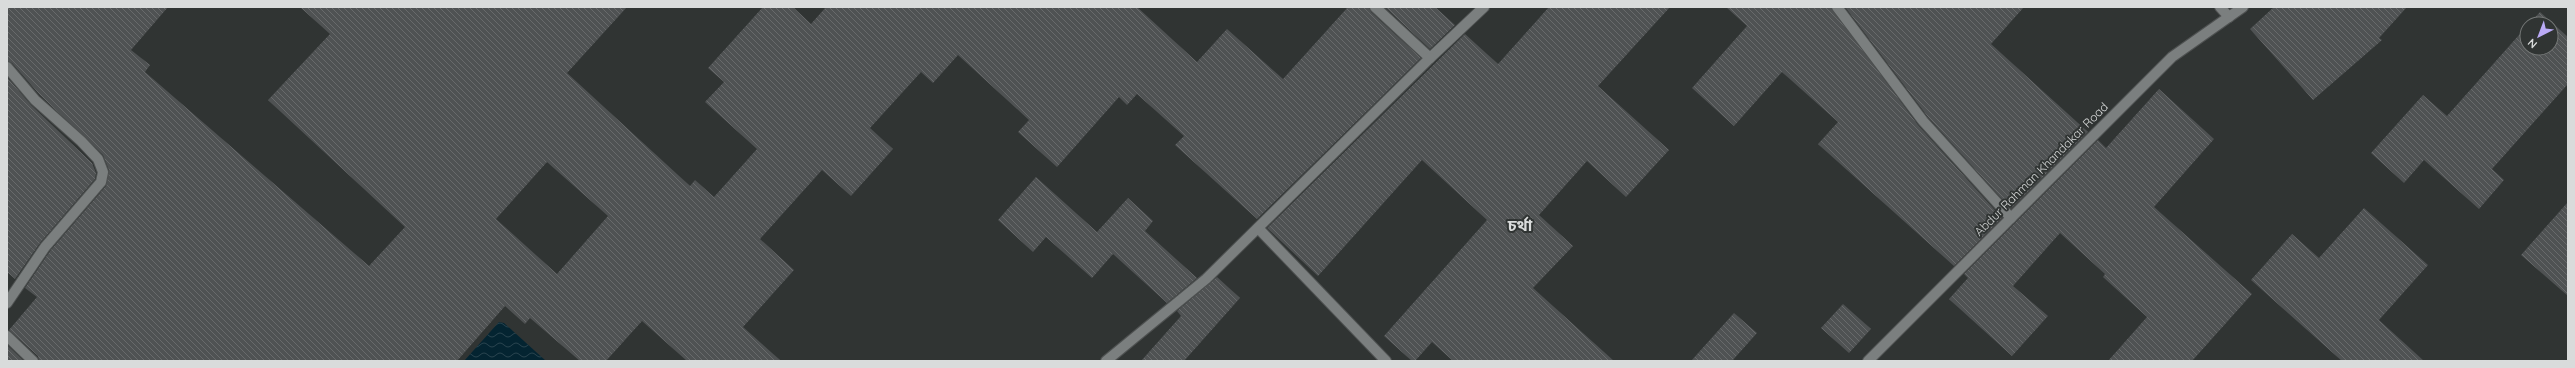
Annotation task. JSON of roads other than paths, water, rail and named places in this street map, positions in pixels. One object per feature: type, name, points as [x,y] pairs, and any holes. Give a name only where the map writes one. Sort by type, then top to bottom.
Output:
[{"type":"street","points":[[1376,7],[1430,58]]},
{"type":"street","points":[[1106,361],[1206,279],[1430,58],[1484,7]]},
{"type":"street","points":[[1837,7],[1924,121],[2012,218]]},
{"type":"street","points":[[2220,7],[2229,17]]},
{"type":"street","name":"Abdur Rahman Khandakar Road","points":[[1868,361],[2172,57],[2243,7]]},
{"type":"street","points":[[7,67],[35,100],[81,141],[98,159],[103,172],[101,182],[46,247],[7,303]]},
{"type":"street","points":[[1258,228],[1382,360]]},
{"type":"street","points":[[7,336],[33,361]]},
{"type":"water","points":[[499,322],[504,323],[546,361],[464,361]]},
{"type":"district","name":"চর্থা","points":[[1520,225]]}]
